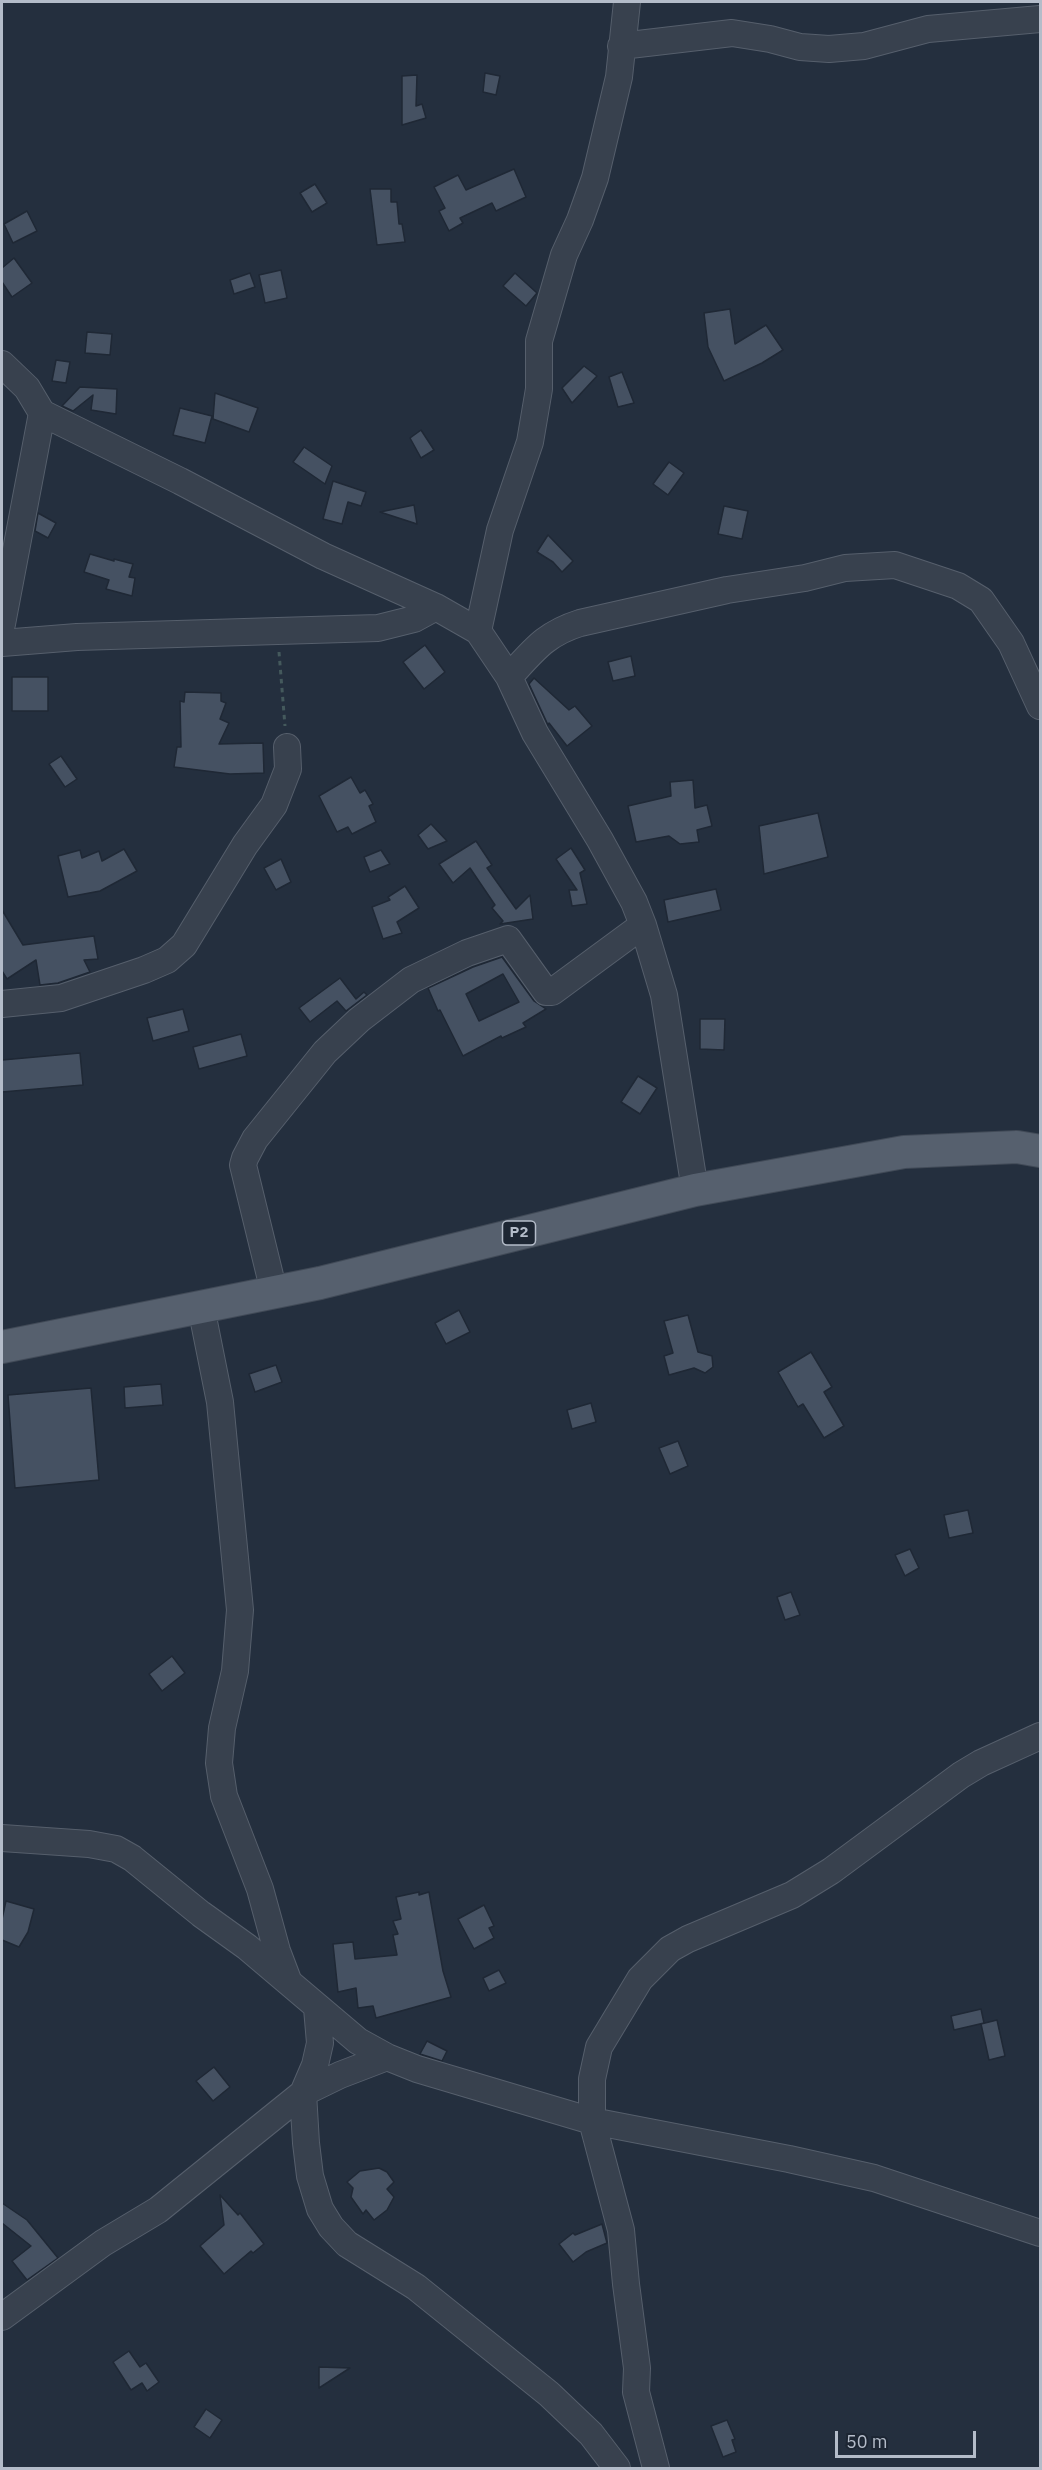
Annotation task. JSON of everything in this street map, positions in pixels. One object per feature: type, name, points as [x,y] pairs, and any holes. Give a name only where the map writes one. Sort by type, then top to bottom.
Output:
[{"type":"main road","name":"P2","points":[[2,1347],[331,1280],[695,1190],[904,1152],[1007,1148],[1041,1151]]},
{"type":"street","points":[[478,631],[500,530],[530,442],[539,389],[539,341],[564,255],[595,178],[619,77],[627,2]]},
{"type":"street","points":[[621,46],[732,33],[800,47],[829,50],[864,46],[928,29],[1041,19]]},
{"type":"street","points":[[2,364],[27,388],[42,413],[180,481],[323,556],[436,607],[478,631],[509,676],[535,733],[600,840],[634,902],[646,933],[664,995],[695,1190]]},
{"type":"street","points":[[2,624],[42,413]]},
{"type":"street","points":[[509,676],[540,643],[558,630],[580,623],[846,568],[895,565],[958,586],[981,600],[1011,643],[1041,706]]},
{"type":"street","points":[[2,643],[77,637],[378,627],[414,618],[436,607]]},
{"type":"street","points":[[2,1004],[61,998],[144,970],[167,960],[184,945],[245,845],[274,806],[288,769],[287,747]]},
{"type":"street","points":[[274,1292],[246,1176],[245,1158],[255,1139],[325,1052],[359,1020],[411,980],[467,953],[508,939],[540,985],[546,992],[552,992],[646,933]]},
{"type":"street","points":[[201,1307],[220,1402],[240,1610],[235,1671],[222,1728],[219,1763],[224,1796],[260,1889],[277,1951],[289,1983]]},
{"type":"street","points":[[657,2469],[636,2392],[637,2368],[621,2230],[592,2121],[592,2079],[599,2047],[640,1979],[656,1961],[688,1939],[802,1889],[831,1871],[961,1775],[981,1763],[1041,1736]]},
{"type":"street","points":[[2,1838],[89,1844],[116,1849],[132,1858],[201,1914],[247,1947],[317,2008],[358,2040],[387,2057],[417,2069],[592,2121],[874,2178],[1041,2233]]},
{"type":"street","points":[[317,2008],[320,2043],[315,2065],[303,2093],[306,2143],[310,2176],[320,2210],[331,2227],[347,2244],[416,2287],[549,2394],[591,2434],[617,2469]]},
{"type":"street","points":[[2,2317],[103,2242],[158,2210],[303,2093],[340,2075],[387,2057]]},
{"type":"path","points":[[278,632],[287,747]]},
{"type":"building","points":[[485,73],[500,76],[496,95],[483,92]]},
{"type":"building","points":[[417,75],[416,106],[422,104],[426,118],[402,125],[402,76]]},
{"type":"building","points":[[514,169],[526,197],[496,211],[492,203],[460,218],[463,223],[449,231],[439,211],[445,208],[434,187],[458,175],[466,190]]},
{"type":"building","points":[[315,184],[327,203],[312,212],[300,193]]},
{"type":"building","points":[[370,189],[391,189],[391,202],[397,202],[399,224],[402,224],[405,242],[377,245]]},
{"type":"building","points":[[27,211],[37,231],[13,243],[4,224]]},
{"type":"building","points":[[14,258],[32,283],[12,297],[2,282],[2,268]]},
{"type":"building","points":[[281,270],[287,298],[265,303],[259,275]]},
{"type":"building","points":[[250,273],[255,287],[234,294],[230,280]]},
{"type":"building","points":[[515,273],[537,293],[526,306],[503,286]]},
{"type":"building","points":[[730,309],[735,344],[766,325],[783,350],[724,381],[708,347],[704,313]]},
{"type":"building","points":[[87,332],[112,334],[110,355],[85,353]]},
{"type":"building","points":[[56,360],[70,362],[66,383],[52,381]]},
{"type":"building","points":[[584,366],[597,376],[572,403],[562,388]]},
{"type":"building","points":[[622,372],[634,403],[618,407],[609,377]]},
{"type":"building","points":[[80,387],[117,389],[116,414],[91,410],[93,395],[73,411],[62,406]]},
{"type":"building","points":[[215,393],[258,408],[249,432],[213,419]]},
{"type":"building","points":[[180,408],[212,416],[205,443],[173,435]]},
{"type":"building","points":[[421,430],[434,450],[421,458],[410,438]]},
{"type":"building","points":[[304,447],[332,466],[325,484],[293,462]]},
{"type":"building","points":[[669,462],[684,473],[668,495],[653,484]]},
{"type":"building","points":[[333,481],[366,492],[361,506],[348,502],[342,524],[323,519]]},
{"type":"building","points":[[414,505],[417,524],[380,512]]},
{"type":"building","points":[[724,506],[748,511],[742,539],[718,534]]},
{"type":"building","points":[[38,513],[56,523],[48,538],[35,531]]},
{"type":"building","points":[[548,535],[573,561],[562,572],[553,562],[537,552]]},
{"type":"building","points":[[90,554],[133,564],[129,577],[135,578],[132,596],[106,589],[109,580],[84,572]]},
{"type":"building","points":[[425,645],[445,672],[424,689],[403,662]]},
{"type":"building","points":[[631,656],[635,676],[613,681],[608,662]]},
{"type":"building","points":[[12,677],[48,677],[48,711],[12,711]]},
{"type":"building","points":[[534,678],[569,710],[575,706],[592,726],[567,746],[549,723],[548,725],[529,684]]},
{"type":"building","points":[[185,692],[221,693],[221,701],[226,703],[220,719],[229,723],[219,744],[263,743],[264,773],[230,774],[174,767],[177,747],[181,747],[180,701],[184,702]]},
{"type":"building","points":[[61,756],[77,779],[65,787],[49,764]]},
{"type":"building","points":[[351,777],[360,793],[365,790],[373,804],[369,806],[376,822],[352,834],[348,827],[337,832],[319,796]]},
{"type":"building","points":[[693,780],[695,808],[707,805],[712,826],[697,830],[699,842],[680,844],[669,836],[636,842],[628,806],[671,796],[670,782]]},
{"type":"building","points":[[818,813],[828,857],[764,874],[759,826]]},
{"type":"building","points":[[431,824],[447,841],[428,849],[418,835]]},
{"type":"building","points":[[476,841],[492,865],[487,868],[516,909],[530,895],[533,919],[500,924],[503,921],[492,908],[495,905],[470,868],[453,883],[439,864]]},
{"type":"building","points":[[571,848],[585,870],[580,873],[587,904],[572,906],[569,890],[577,890],[556,859]]},
{"type":"building","points":[[124,849],[137,871],[100,891],[68,897],[58,856],[80,850],[82,858],[99,851],[102,861]]},
{"type":"building","points":[[381,850],[390,864],[370,872],[364,857]]},
{"type":"building","points":[[281,859],[291,882],[276,890],[264,868]]},
{"type":"building","points":[[405,886],[419,908],[397,922],[402,933],[383,939],[372,907],[390,900],[388,897]]},
{"type":"building","points":[[716,889],[721,910],[668,922],[664,900]]},
{"type":"building","points":[[2,910],[23,945],[94,936],[98,959],[84,960],[90,972],[58,983],[40,985],[36,960],[7,979],[2,971]]},
{"type":"building","points":[[502,957],[534,1001],[546,1009],[523,1023],[526,1027],[502,1038],[501,1036],[463,1056],[428,988],[473,967]],"holes":[[[503,974],[519,1002],[479,1021],[466,994]]]},
{"type":"building","points":[[340,978],[356,999],[364,992],[367,995],[346,1011],[337,1001],[310,1022],[299,1008]]},
{"type":"building","points":[[183,1009],[189,1031],[153,1041],[147,1018]]},
{"type":"building","points":[[700,1019],[725,1019],[724,1050],[700,1049]]},
{"type":"building","points":[[241,1034],[247,1056],[199,1069],[193,1047]]},
{"type":"building","points":[[80,1053],[83,1085],[2,1092],[2,1060]]},
{"type":"building","points":[[638,1076],[657,1088],[640,1114],[621,1102]]},
{"type":"building","points":[[459,1310],[470,1332],[446,1344],[435,1323]]},
{"type":"building","points":[[688,1315],[698,1352],[712,1356],[713,1367],[705,1373],[694,1368],[669,1375],[664,1356],[673,1353],[664,1321]]},
{"type":"building","points":[[811,1352],[832,1387],[824,1392],[844,1426],[824,1438],[803,1404],[798,1407],[778,1372]]},
{"type":"building","points":[[276,1365],[282,1382],[255,1392],[249,1374]]},
{"type":"building","points":[[161,1384],[163,1405],[125,1408],[124,1387]]},
{"type":"building","points":[[91,1388],[99,1480],[15,1488],[8,1395]]},
{"type":"building","points":[[591,1403],[596,1422],[572,1429],[567,1410]]},
{"type":"building","points":[[678,1441],[688,1466],[670,1474],[659,1448]]},
{"type":"building","points":[[968,1510],[973,1533],[949,1538],[944,1515]]},
{"type":"building","points":[[910,1549],[919,1568],[905,1576],[895,1555]]},
{"type":"building","points":[[791,1592],[800,1615],[785,1620],[777,1597]]},
{"type":"building","points":[[172,1656],[185,1673],[162,1691],[149,1674]]},
{"type":"building","points":[[419,1892],[419,1895],[429,1892],[443,1971],[451,1997],[376,2018],[373,2006],[358,2008],[356,1988],[338,1992],[333,1944],[353,1942],[355,1959],[397,1955],[393,1935],[398,1934],[393,1921],[401,1919],[396,1897]]},
{"type":"building","points":[[6,1901],[34,1909],[28,1932],[19,1947],[2,1940],[2,1919]]},
{"type":"building","points":[[484,1905],[494,1926],[489,1928],[494,1938],[474,1949],[458,1919]]},
{"type":"building","points":[[499,1970],[506,1983],[489,1991],[483,1978]]},
{"type":"building","points":[[981,2009],[984,2023],[954,2030],[951,2016]]},
{"type":"building","points":[[997,2020],[1005,2056],[989,2060],[981,2024]]},
{"type":"building","points":[[427,2041],[447,2051],[442,2061],[420,2054]]},
{"type":"building","points":[[214,2067],[230,2087],[213,2101],[196,2081]]},
{"type":"building","points":[[379,2168],[387,2172],[394,2182],[387,2189],[394,2197],[387,2210],[374,2220],[366,2210],[363,2214],[351,2197],[353,2188],[347,2182],[360,2171]]},
{"type":"building","points":[[220,2195],[238,2215],[240,2213],[264,2244],[253,2253],[251,2251],[224,2274],[200,2246],[224,2225]]},
{"type":"building","points":[[2,2203],[27,2220],[58,2258],[27,2280],[12,2261],[31,2246],[2,2223]]},
{"type":"building","points":[[602,2224],[607,2243],[586,2252],[573,2262],[559,2244],[573,2233],[575,2235]]},
{"type":"building","points":[[129,2351],[140,2367],[146,2363],[159,2382],[147,2391],[142,2383],[131,2390],[113,2362]]},
{"type":"building","points":[[319,2367],[350,2368],[319,2388]]},
{"type":"building","points":[[206,2409],[222,2420],[210,2438],[194,2427]]},
{"type":"building","points":[[727,2420],[735,2439],[732,2440],[736,2452],[723,2457],[711,2426]]}]
